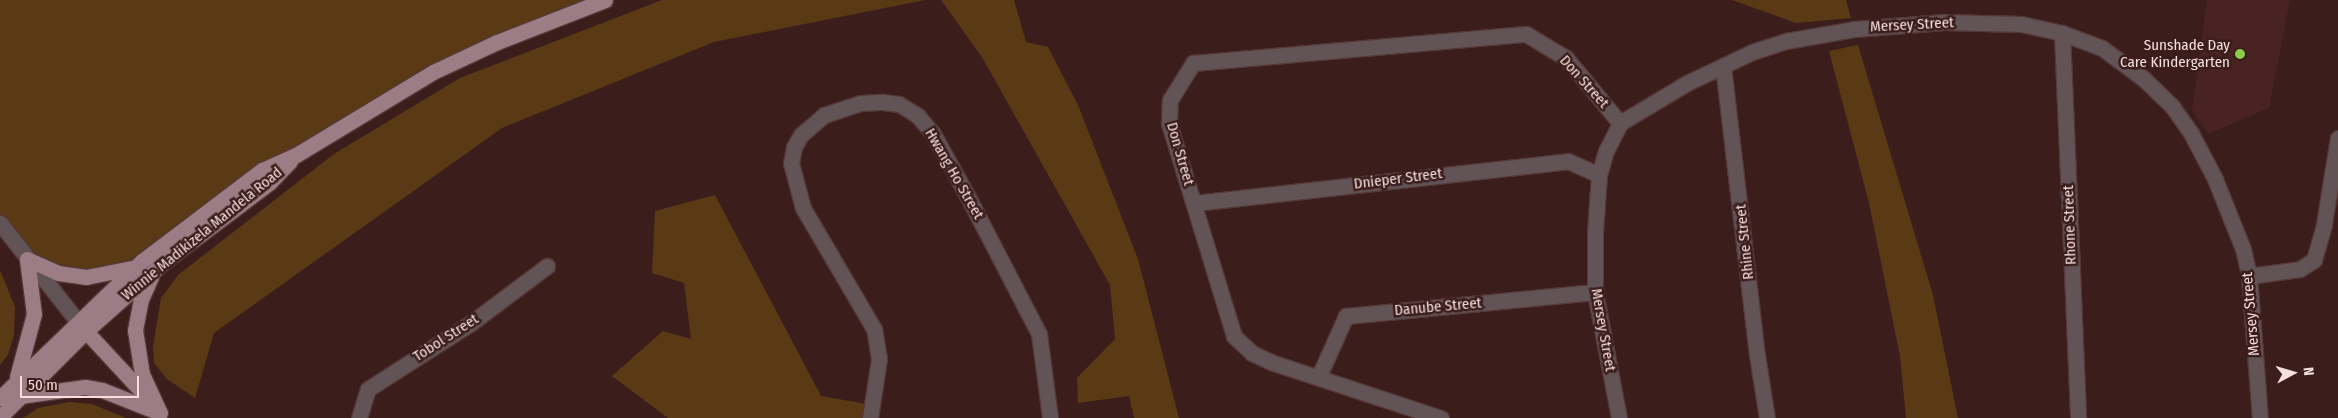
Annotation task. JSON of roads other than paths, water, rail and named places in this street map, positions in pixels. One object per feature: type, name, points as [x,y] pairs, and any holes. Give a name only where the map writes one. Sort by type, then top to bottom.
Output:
[{"type":"main road","name":"Winnie Madikizela Mandela Road","points":[[0,417],[17,390],[142,262],[262,170],[296,155],[433,72],[497,42],[605,0]]},
{"type":"main road","name":"Winnie Madikizela Mandela Road","points":[[81,326],[270,182],[296,155]]},
{"type":"main road","points":[[27,259],[58,273],[86,277],[130,269],[142,262]]},
{"type":"main road","points":[[27,259],[34,314],[17,390],[85,387],[102,390],[163,415]]},
{"type":"main road","points":[[163,415],[142,374],[135,330],[141,299],[164,262]]},
{"type":"main road","points":[[81,326],[163,415]]},
{"type":"main road","name":"Winnie Madikizela Mandela Road","points":[[0,398],[17,390]]},
{"type":"street","name":"Mersey Street","points":[[1619,418],[1595,292],[1595,232],[1599,175],[1606,151],[1620,123],[1687,83],[1723,66],[1786,42],[1888,25],[1944,22],[2022,24],[2062,33],[2102,48],[2144,79],[2172,106],[2191,133],[2215,179],[2236,230],[2250,276],[2260,418]]},
{"type":"street","name":"Rhone Street","points":[[2062,33],[2078,418]]},
{"type":"street","name":"Don Street","points":[[1442,418],[1252,353],[1234,336],[1195,202],[1169,123],[1170,100],[1193,63],[1526,34],[1566,58],[1620,123]]},
{"type":"street","name":"Rhine Street","points":[[1723,66],[1767,418]]},
{"type":"street","name":"Hwang Ho Street","points":[[870,418],[879,359],[874,329],[803,208],[792,164],[794,148],[801,135],[824,115],[861,103],[883,102],[899,104],[918,116],[933,134],[968,195],[1039,334],[1050,418]]},
{"type":"street","points":[[2250,276],[2300,269],[2314,260],[2324,224],[2338,138]]},
{"type":"street","name":"Dnieper Street","points":[[1195,202],[1568,161],[1599,175]]},
{"type":"street","points":[[0,223],[81,326]]},
{"type":"street","name":"Tobol Street","points":[[359,418],[368,389],[471,323],[547,266]]},
{"type":"street","name":"Danube Street","points":[[1319,376],[1346,316],[1595,292]]},
{"type":"place","name":"Sunshade Day Care Kindergarten","points":[[2240,54]]}]
